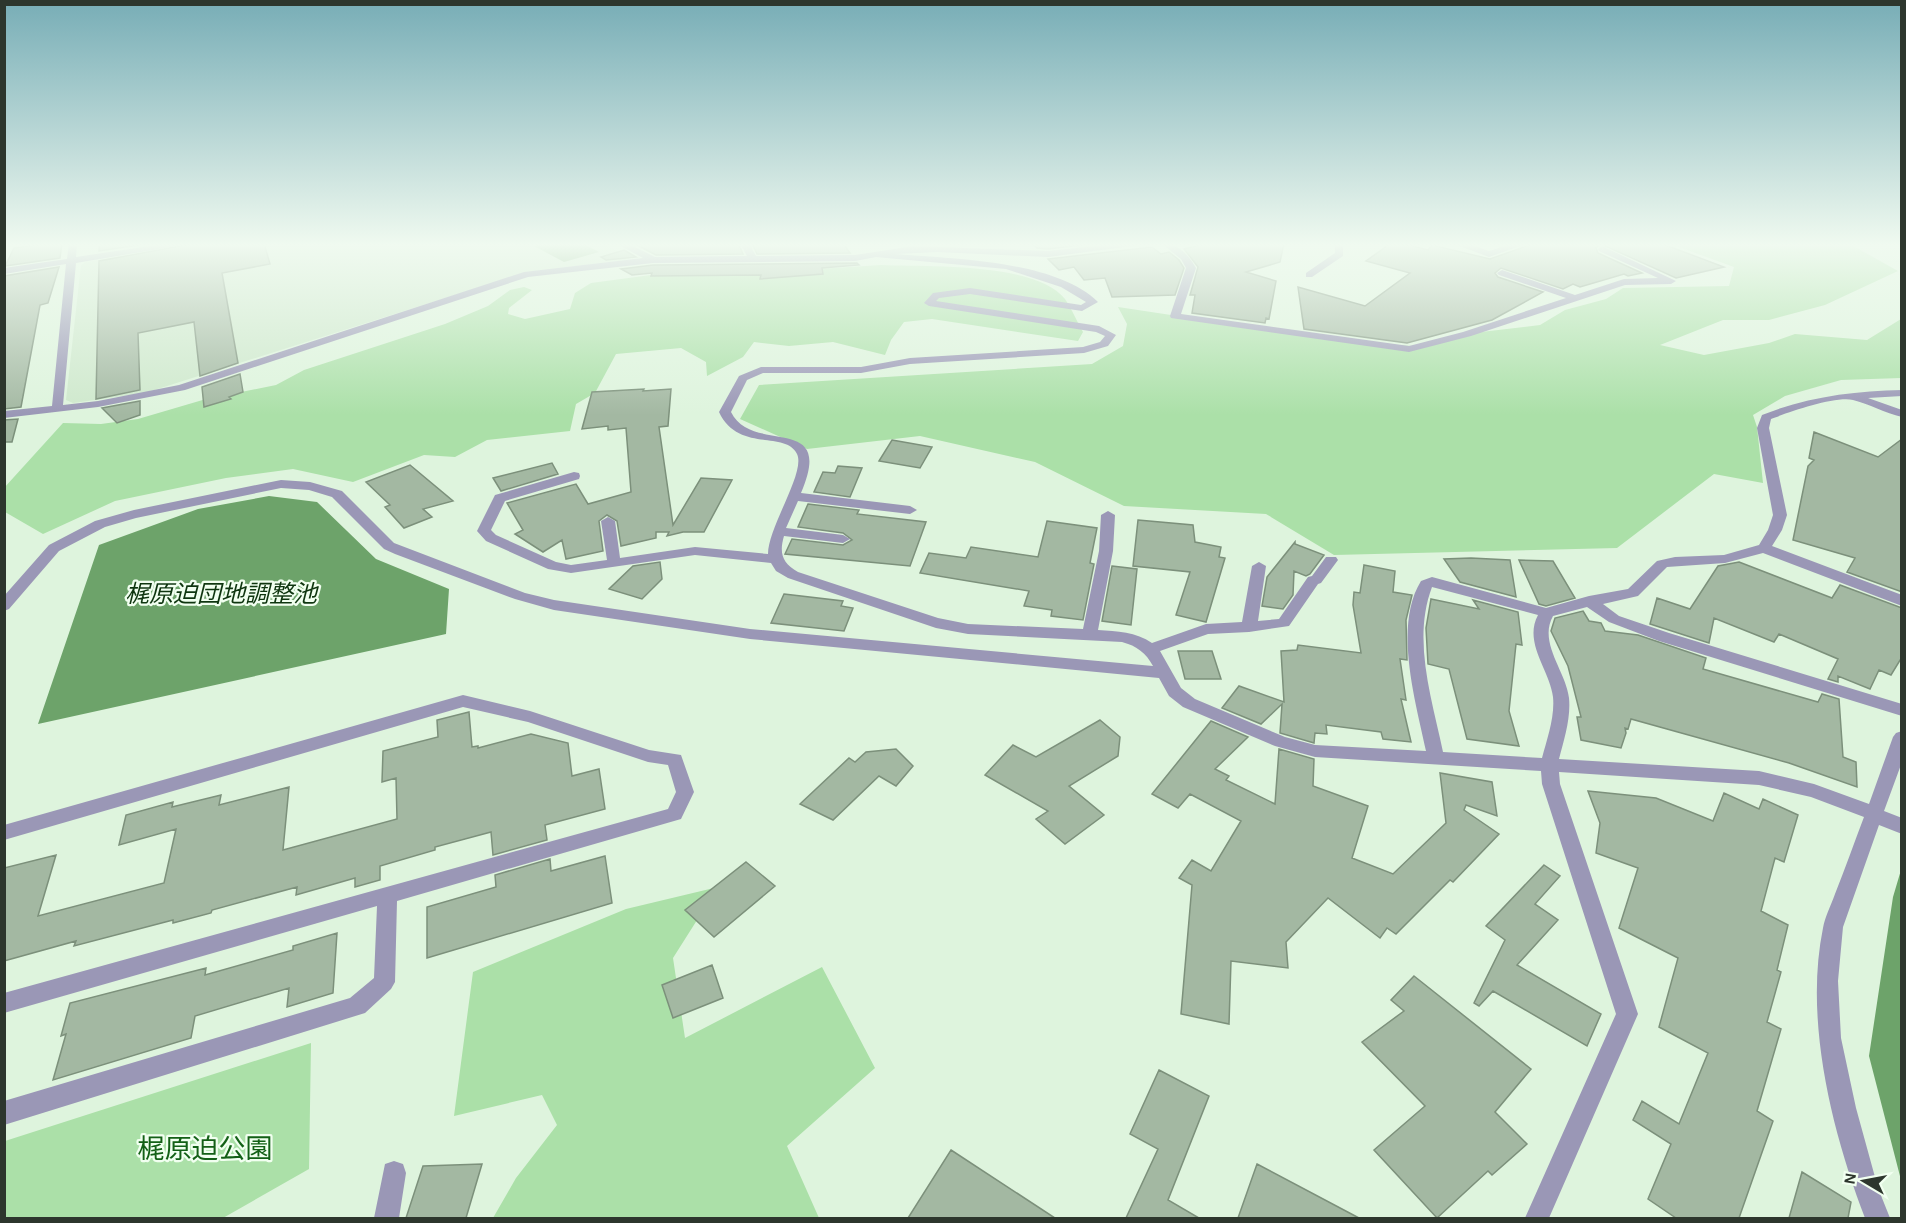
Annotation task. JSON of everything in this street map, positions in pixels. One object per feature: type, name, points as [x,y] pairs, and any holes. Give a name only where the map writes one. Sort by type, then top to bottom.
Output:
[{"type":"street","points":[[57,409],[67,300]]},
{"type":"street","points":[[4,415],[128,399],[181,388],[449,300]]},
{"type":"street","points":[[932,300],[929,303],[1099,329],[1111,335],[1104,344],[1084,350],[910,361],[861,370],[761,370],[743,378],[725,412],[727,421],[735,429],[750,435],[793,443],[804,455],[804,467],[778,531],[776,559],[781,568],[793,575],[936,623],[968,629],[1123,637],[1140,642],[1150,649],[1175,692],[1189,703],[1281,741],[1315,751],[1759,778],[1804,788],[1902,826]]},
{"type":"street","points":[[1030,300],[1082,308],[1093,302],[1090,300]]},
{"type":"street","points":[[1180,300],[1175,316],[1409,349],[1467,334],[1569,300]]},
{"type":"street","points":[[1764,548],[1775,530],[1780,515],[1763,428],[1766,417],[1800,404],[1853,395],[1902,393]]},
{"type":"street","points":[[1853,395],[1902,414]]},
{"type":"street","points":[[574,476],[500,498],[484,531],[491,538],[553,566],[571,569],[695,551],[776,559]]},
{"type":"street","points":[[4,606],[54,548],[100,524],[134,513],[264,487],[296,484],[325,489],[337,494],[389,546],[520,596],[554,605],[750,634],[1165,673]]},
{"type":"street","points":[[793,496],[910,510]]},
{"type":"street","points":[[1090,634],[1106,550],[1108,514]]},
{"type":"street","points":[[608,521],[614,562]]},
{"type":"street","points":[[778,531],[843,539]]},
{"type":"street","points":[[1537,1218],[1627,1014],[1551,784],[1549,766],[1559,726],[1561,697],[1542,643],[1541,624],[1547,614],[1563,607],[1633,593],[1662,564],[1675,561],[1725,559],[1764,548],[1902,602]]},
{"type":"street","points":[[1150,649],[1206,629],[1284,623],[1313,580],[1316,580],[1331,561]]},
{"type":"street","points":[[1250,627],[1259,566]]},
{"type":"street","points":[[1436,760],[1417,657],[1419,596],[1426,584],[1432,582],[1547,614]]},
{"type":"street","points":[[1589,601],[1614,619],[1664,637],[1902,710]]},
{"type":"street","points":[[4,833],[463,701],[530,717],[648,756],[675,760],[685,792],[675,814],[4,1003]]},
{"type":"street","points":[[1878,1218],[1866,1188],[1844,1108],[1830,1038],[1827,981],[1833,927],[1879,816],[1902,737]]},
{"type":"street","points":[[4,1113],[357,1006],[384,982],[387,895]]},
{"type":"street","points":[[386,1218],[394,1173]]},
{"type":"shaded area","points":[[77,300],[438,300],[145,393],[73,403],[66,400]]},
{"type":"green space","points":[[496,300],[519,300],[509,308],[508,314],[525,319],[570,309],[573,300],[1066,300],[1083,332],[1078,341],[932,319],[904,322],[891,340],[885,355],[833,342],[789,346],[754,342],[743,357],[707,376],[706,362],[681,348],[616,354],[595,393],[576,404],[570,431],[487,440],[455,457],[424,455],[353,482],[293,469],[226,478],[115,501],[43,534],[5,512],[4,488],[63,423],[101,424],[138,419],[206,399],[276,385],[304,370],[445,324],[488,306]]},
{"type":"green space","points":[[1602,300],[1836,300],[1769,320],[1723,320],[1660,345],[1704,355],[1769,343],[1795,334],[1867,340],[1901,319],[1901,378],[1841,380],[1785,396],[1753,415],[1757,427],[1763,483],[1714,474],[1617,548],[1334,555],[1266,514],[1124,506],[1035,462],[920,436],[807,449],[740,419],[759,385],[1092,364],[1123,346],[1127,324],[1118,307],[1357,343],[1413,346],[1481,332],[1540,325],[1565,310]]},
{"type":"green space","points":[[718,887],[673,958],[685,1038],[822,967],[875,1068],[787,1146],[819,1218],[493,1218],[516,1178],[557,1125],[542,1095],[454,1116],[473,972],[626,909]]},
{"type":"green space","name":"梶原迫公園","points":[[311,1043],[309,1169],[223,1218],[5,1218],[5,1141]]},
{"type":"water","name":"梶原迫団地調整池","points":[[269,496],[317,502],[376,559],[449,589],[446,634],[38,724],[99,545],[198,509]]},
{"type":"water","points":[[1901,870],[1901,1180],[1869,1056],[1893,897]]},
{"type":"building","points":[[4,300],[49,300],[48,303],[40,305],[21,407],[4,409]]},
{"type":"building","points":[[98,300],[227,300],[238,363],[200,376],[194,322],[138,333],[140,390],[96,399]]},
{"type":"building","points":[[1194,300],[1272,300],[1269,319],[1266,318],[1265,323],[1192,313]]},
{"type":"building","points":[[1300,300],[1344,300],[1365,306],[1373,300],[1528,300],[1492,320],[1407,343],[1304,329]]},
{"type":"building","points":[[240,374],[243,392],[229,397],[231,399],[204,407],[202,387]]},
{"type":"building","points":[[644,389],[643,391],[671,389],[668,426],[659,427],[673,525],[701,478],[732,480],[704,532],[683,532],[667,536],[669,532],[656,532],[656,538],[621,546],[617,521],[607,515],[599,521],[603,551],[566,559],[562,540],[543,552],[515,534],[523,530],[507,503],[576,484],[588,504],[631,492],[626,428],[608,430],[608,426],[582,429],[592,392]]},
{"type":"building","points":[[140,401],[140,415],[117,423],[102,408]]},
{"type":"building","points":[[18,419],[12,442],[4,442],[4,420]]},
{"type":"building","points":[[1814,432],[1878,457],[1902,439],[1902,592],[1847,572],[1855,558],[1793,540],[1808,466],[1814,460],[1809,458]]},
{"type":"building","points":[[892,440],[932,447],[920,468],[879,461]]},
{"type":"building","points":[[552,463],[558,474],[501,491],[493,478]]},
{"type":"building","points":[[410,465],[453,501],[423,509],[432,517],[404,528],[385,507],[390,505],[366,482]]},
{"type":"building","points":[[838,466],[862,468],[850,497],[814,492],[823,472],[835,473]]},
{"type":"building","points":[[808,504],[859,510],[857,514],[926,522],[910,566],[785,554],[792,539],[843,545],[852,540],[843,533],[798,527]]},
{"type":"building","points":[[1138,520],[1193,525],[1195,542],[1221,547],[1219,557],[1225,558],[1206,622],[1176,615],[1190,572],[1133,566]]},
{"type":"building","points":[[1047,521],[1097,528],[1090,563],[1094,564],[1083,620],[1051,616],[1052,610],[1024,606],[1029,591],[920,573],[929,553],[966,558],[971,547],[1038,557]]},
{"type":"building","points":[[1295,542],[1295,544],[1324,555],[1310,574],[1306,576],[1294,571],[1293,595],[1283,609],[1262,606],[1267,577]]},
{"type":"building","points":[[1444,559],[1510,560],[1516,597],[1460,582]]},
{"type":"building","points":[[1519,560],[1553,561],[1575,598],[1546,606],[1539,604]]},
{"type":"building","points":[[660,562],[662,579],[642,599],[609,589],[633,566]]},
{"type":"building","points":[[1739,562],[1832,598],[1840,585],[1902,608],[1902,657],[1891,675],[1879,670],[1870,689],[1838,676],[1838,682],[1828,679],[1838,659],[1779,634],[1774,642],[1714,618],[1709,643],[1650,624],[1657,598],[1690,609],[1718,566]]},
{"type":"building","points":[[1364,565],[1395,571],[1393,592],[1412,595],[1406,620],[1407,660],[1400,659],[1406,700],[1401,699],[1411,742],[1383,739],[1381,732],[1326,725],[1327,734],[1315,733],[1314,743],[1280,733],[1282,704],[1261,724],[1222,708],[1239,686],[1284,702],[1281,651],[1297,650],[1298,645],[1361,653],[1353,605],[1354,592],[1360,593]]},
{"type":"building","points":[[1112,566],[1137,569],[1131,625],[1102,621]]},
{"type":"building","points":[[784,594],[843,601],[841,606],[853,608],[844,631],[771,623]]},
{"type":"building","points":[[1431,599],[1479,609],[1473,600],[1518,612],[1522,645],[1516,644],[1509,711],[1519,746],[1467,739],[1449,669],[1428,664],[1426,628]]},
{"type":"building","points":[[1583,611],[1589,621],[1601,623],[1605,631],[1638,635],[1706,658],[1703,669],[1818,702],[1822,694],[1839,699],[1843,757],[1856,762],[1857,787],[1789,763],[1631,719],[1628,729],[1625,728],[1626,733],[1621,748],[1581,740],[1577,717],[1581,717],[1568,666],[1551,631],[1555,618]]},
{"type":"building","points":[[1178,651],[1212,651],[1221,679],[1185,679]]},
{"type":"building","points":[[469,712],[472,747],[478,746],[478,748],[531,734],[568,743],[572,776],[599,769],[605,809],[545,825],[547,840],[493,855],[491,832],[435,847],[435,850],[380,866],[380,880],[355,887],[355,878],[296,895],[297,887],[173,923],[173,920],[74,946],[76,941],[4,961],[4,868],[56,855],[38,916],[164,883],[176,829],[119,845],[126,815],[173,802],[172,807],[221,795],[219,805],[289,787],[283,850],[397,819],[396,778],[382,782],[383,751],[438,737],[437,720]]},
{"type":"building","points":[[1100,720],[1120,737],[1118,756],[1069,786],[1104,815],[1065,844],[1036,819],[1048,811],[985,775],[1013,745],[1036,757]]},
{"type":"building","points":[[1211,721],[1248,737],[1215,769],[1229,776],[1226,780],[1275,804],[1279,749],[1314,759],[1313,786],[1368,806],[1352,858],[1393,874],[1446,823],[1440,773],[1492,782],[1497,816],[1466,805],[1464,810],[1499,834],[1453,882],[1450,880],[1396,934],[1387,928],[1380,938],[1328,898],[1286,942],[1288,968],[1231,961],[1229,1024],[1181,1014],[1192,885],[1179,878],[1192,860],[1211,871],[1241,821],[1190,794],[1178,808],[1152,794]]},
{"type":"building","points":[[896,749],[913,766],[896,786],[879,776],[833,820],[800,804],[849,758],[855,762],[866,752]]},
{"type":"building","points":[[1588,791],[1656,798],[1713,821],[1724,793],[1759,809],[1763,799],[1798,815],[1784,862],[1775,858],[1761,911],[1788,925],[1777,970],[1781,972],[1767,1022],[1781,1029],[1757,1111],[1773,1121],[1739,1218],[1676,1218],[1648,1199],[1671,1144],[1633,1120],[1642,1101],[1679,1124],[1708,1053],[1659,1027],[1678,958],[1619,928],[1638,868],[1596,853],[1600,823]]},
{"type":"building","points":[[605,856],[612,903],[427,958],[427,907],[496,887],[495,875],[550,859],[551,871]]},
{"type":"building","points":[[746,862],[775,886],[714,937],[685,910]]},
{"type":"building","points":[[1544,865],[1560,876],[1535,904],[1558,920],[1517,965],[1601,1014],[1587,1046],[1493,991],[1479,1006],[1474,1003],[1505,940],[1486,926]]},
{"type":"building","points":[[337,933],[333,993],[287,1007],[289,988],[195,1016],[191,1038],[53,1080],[66,1034],[61,1036],[70,1003],[206,968],[205,975],[293,950],[293,946]]},
{"type":"building","points":[[712,965],[723,998],[673,1018],[662,985]]},
{"type":"building","points":[[1414,976],[1531,1069],[1495,1112],[1527,1144],[1492,1175],[1488,1171],[1437,1218],[1374,1150],[1425,1106],[1362,1042],[1404,1011],[1391,1000]]},
{"type":"building","points":[[1159,1070],[1209,1096],[1168,1200],[1199,1218],[1126,1218],[1158,1149],[1130,1134]]},
{"type":"building","points":[[951,1150],[1055,1218],[908,1218]]},
{"type":"building","points":[[482,1164],[466,1218],[406,1218],[423,1166]]},
{"type":"building","points":[[1257,1164],[1359,1218],[1238,1218]]},
{"type":"building","points":[[1802,1172],[1851,1202],[1848,1218],[1789,1218]]}]
